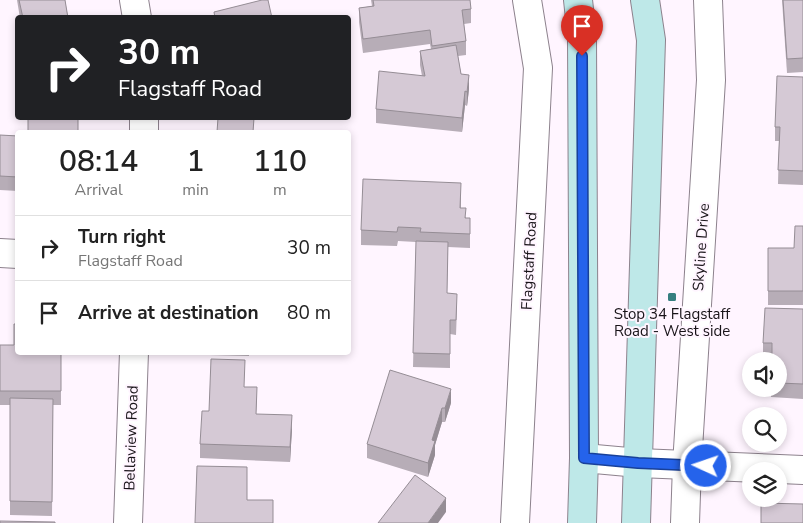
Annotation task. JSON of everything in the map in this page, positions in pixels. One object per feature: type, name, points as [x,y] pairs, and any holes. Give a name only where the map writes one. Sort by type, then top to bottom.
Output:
[{"type":"main road","points":[[578,0],[582,37],[584,458],[582,523]]},
{"type":"main road","points":[[636,523],[651,40],[645,0]]},
{"type":"street","points":[[134,0],[136,15]]},
{"type":"street","name":"Flagstaff Road","points":[[516,523],[538,68],[527,0]]},
{"type":"street","name":"Skyline Drive","points":[[685,523],[711,80],[708,0]]},
{"type":"street","points":[[0,253],[15,254]]},
{"type":"street","name":"Bellaview Road","points":[[128,523],[134,355]]},
{"type":"street","points":[[584,458],[638,463],[803,470]]},
{"type":"building","points":[[19,0],[65,0],[68,15],[22,15]]},
{"type":"building","points":[[268,0],[271,15],[214,15],[214,12]]},
{"type":"building","points":[[373,0],[470,0],[471,9],[462,10],[466,41],[432,46],[430,30],[363,39],[359,8],[374,6]]},
{"type":"building","points":[[783,0],[803,0],[803,58],[787,59]]},
{"type":"building","points":[[456,45],[461,74],[469,75],[462,118],[376,109],[379,71],[425,76],[420,51]]},
{"type":"building","points":[[777,76],[803,77],[803,171],[778,170],[780,127],[775,127]]},
{"type":"building","points":[[28,120],[78,120],[78,130],[28,130]]},
{"type":"building","points":[[218,120],[254,120],[253,130],[217,130]]},
{"type":"building","points":[[0,135],[15,136],[15,177],[0,176]]},
{"type":"building","points":[[363,179],[461,183],[460,208],[466,208],[465,218],[470,218],[470,234],[420,232],[421,228],[398,227],[397,232],[361,230]]},
{"type":"building","points":[[795,226],[803,226],[803,291],[768,291],[768,248],[794,248]]},
{"type":"building","points":[[416,241],[448,242],[447,293],[457,294],[456,320],[450,320],[450,354],[413,353]]},
{"type":"building","points":[[765,308],[803,309],[803,384],[787,383],[787,352],[772,352],[772,343],[763,343]]},
{"type":"building","points":[[15,324],[15,355],[61,355],[61,391],[0,391],[0,345],[14,345]]},
{"type":"building","points":[[211,359],[245,360],[244,387],[257,387],[256,414],[292,415],[290,447],[200,444],[202,411],[209,411]]},
{"type":"building","points":[[390,370],[451,389],[445,408],[442,408],[432,440],[435,441],[428,463],[367,444]]},
{"type":"building","points":[[10,398],[53,399],[52,502],[10,501]]},
{"type":"building","points":[[197,466],[247,467],[247,500],[273,500],[273,523],[195,523]]},
{"type":"building","points":[[415,475],[446,498],[428,523],[378,523]]},
{"type":"building","points":[[787,504],[803,504],[803,523],[761,523],[761,507],[787,507]]},
{"type":"building","points":[[0,521],[55,522],[55,523],[0,523]]},
{"type":"place","name":"Stop 34 Flagstaff Road - West side","points":[[672,297]]},
{"type":"route","points":[[582,56],[584,458],[706,466]]}]
